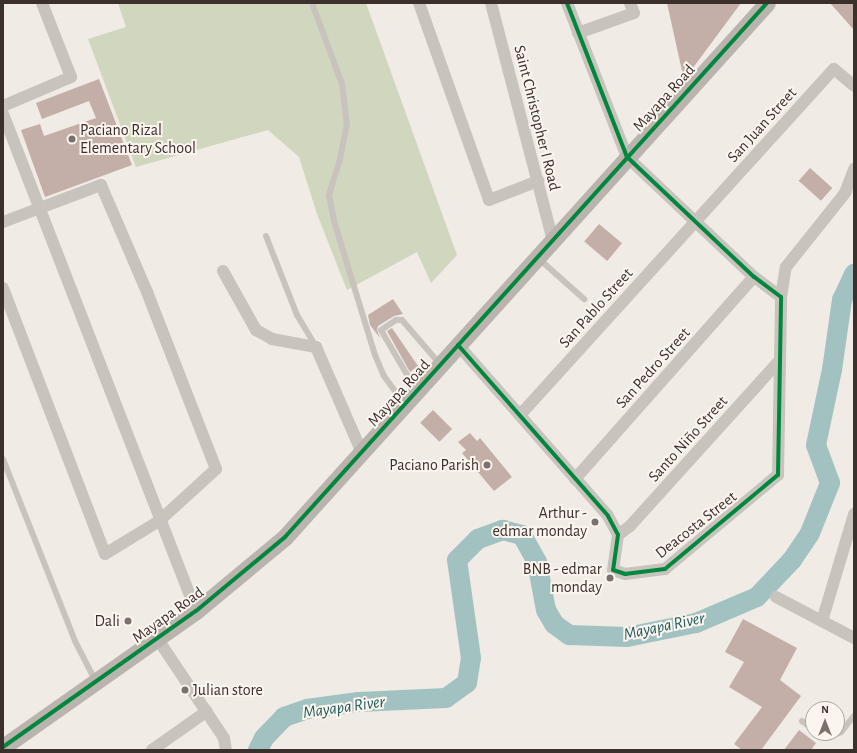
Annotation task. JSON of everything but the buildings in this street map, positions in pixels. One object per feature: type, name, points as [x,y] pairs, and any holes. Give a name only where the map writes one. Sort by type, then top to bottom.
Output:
[{"type":"main road","name":"Mayapa Road","points":[[3,746],[196,611],[285,537],[766,3]]},
{"type":"street","points":[[3,106],[71,77],[42,3]]},
{"type":"street","points":[[419,3],[489,200],[538,181]]},
{"type":"street","name":"Saint Christopher I Road","points":[[491,3],[553,241]]},
{"type":"street","points":[[567,3],[627,157],[754,277],[781,297],[786,268],[845,193],[854,169]]},
{"type":"street","points":[[578,33],[634,13],[630,3]]},
{"type":"street","name":"San Juan Street","points":[[696,222],[834,69],[854,86]]},
{"type":"street","points":[[3,114],[159,522],[196,611]]},
{"type":"street","points":[[3,222],[101,185],[216,469],[159,522],[105,554],[3,288]]},
{"type":"street","name":"San Pablo Street","points":[[520,415],[696,222]]},
{"type":"street","points":[[223,271],[256,330],[272,339],[316,347],[362,453]]},
{"type":"street","name":"San Pedro Street","points":[[575,479],[754,277]]},
{"type":"street","name":"Deacosta Street","points":[[618,535],[613,570],[625,574],[665,569],[778,475],[781,297]]},
{"type":"street","points":[[458,345],[608,516],[618,535]]},
{"type":"street","name":"Santo Niño Street","points":[[618,535],[646,509],[779,361]]},
{"type":"street","points":[[822,621],[854,514]]},
{"type":"street","points":[[776,597],[854,638]]},
{"type":"street","points":[[157,638],[224,738],[226,750]]},
{"type":"street","points":[[152,750],[207,711]]},
{"type":"lane","points":[[312,3],[342,84],[347,123],[340,159],[328,195],[334,221],[375,355],[384,376],[404,404]]},
{"type":"lane","points":[[266,236],[297,315],[316,347]]},
{"type":"lane","points":[[537,257],[584,299]]},
{"type":"lane","points":[[416,390],[382,330],[396,320],[402,320],[440,364]]},
{"type":"lane","points":[[3,459],[75,641],[95,682]]},
{"type":"lane","points":[[845,727],[854,716]]},
{"type":"green space","points":[[118,3],[366,3],[457,255],[431,283],[417,252],[347,290],[317,214],[299,157],[268,130],[136,167],[88,39],[126,27]]},
{"type":"waterway","name":"Mayapa River","points":[[258,750],[264,738],[284,717],[307,709],[359,702],[446,698],[467,683],[471,658],[457,560],[478,539],[503,530],[522,535],[537,562],[546,610],[554,624],[569,635],[627,637],[696,623],[757,597],[792,560],[810,533],[830,483],[816,445],[832,370],[842,300],[854,274]]},
{"type":"cycle path","points":[[458,345],[608,516],[618,535],[613,570],[625,574],[665,569],[778,475],[781,297],[754,277],[627,157],[567,3]]},
{"type":"cycle path","points":[[3,747],[196,611],[285,537],[767,3]]},
{"type":"place","name":"Paciano Rizal Elementary School","points":[[72,139]]},
{"type":"place","name":"Paciano Parish","points":[[487,465]]},
{"type":"place","name":"Arthur - edmar monday","points":[[595,522]]},
{"type":"place","name":"BNB - edmar monday","points":[[610,578]]},
{"type":"place","name":"Dali","points":[[128,621]]},
{"type":"place","name":"Julian store","points":[[185,690]]}]
